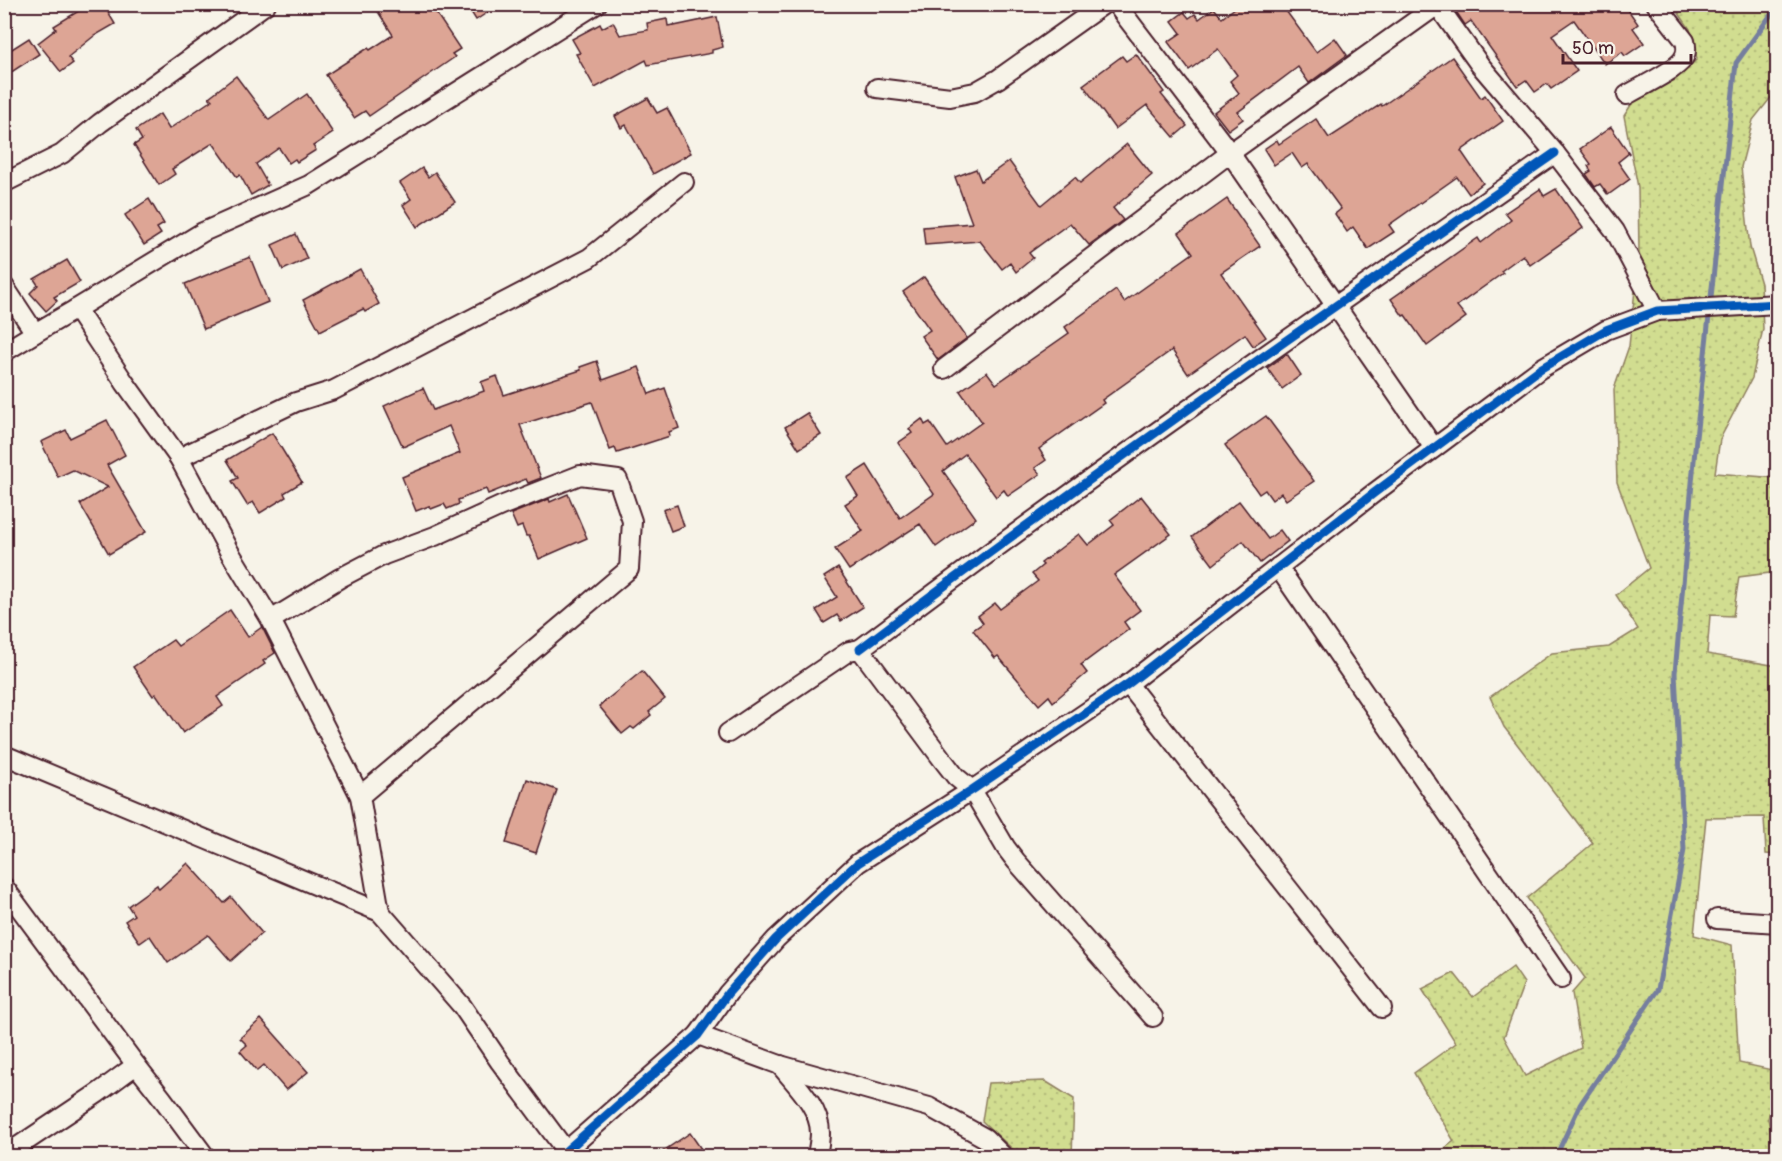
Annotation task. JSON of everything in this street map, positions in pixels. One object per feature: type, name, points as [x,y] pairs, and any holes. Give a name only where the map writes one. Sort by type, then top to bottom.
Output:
[{"type":"street","points":[[4,183],[62,154],[100,123],[266,4]]},
{"type":"street","points":[[4,352],[203,232],[309,185],[597,4]]},
{"type":"street","points":[[877,88],[950,97],[975,92],[998,79],[1104,4]]},
{"type":"street","points":[[1116,4],[1230,153],[1434,448]]},
{"type":"street","points":[[1627,95],[1674,68],[1686,54],[1685,41],[1656,4]]},
{"type":"street","points":[[944,369],[1230,153],[1438,5],[1480,65],[1555,153],[1615,231],[1657,311]]},
{"type":"street","points":[[728,733],[849,651],[860,649],[1060,501],[1335,305],[1555,153]]},
{"type":"street","points":[[179,458],[296,402],[334,390],[589,258],[684,182]]},
{"type":"street","points":[[4,286],[35,333]]},
{"type":"street","points":[[4,755],[380,912],[462,1006],[567,1154],[698,1035],[728,993],[776,939],[858,863],[972,790],[1128,684],[1278,567],[1540,369],[1606,330],[1657,311],[1778,304]]},
{"type":"street","points":[[76,309],[124,383],[179,458],[229,551],[271,620],[360,796],[380,912]]},
{"type":"street","points":[[271,620],[340,578],[384,555],[435,536],[501,506],[580,475],[618,480],[632,520],[629,569],[360,796]]},
{"type":"street","points":[[1278,567],[1561,979]]},
{"type":"street","points":[[860,649],[956,777],[972,790],[1016,861],[1153,1017]]},
{"type":"street","points":[[1128,684],[1382,1008]]},
{"type":"street","points":[[4,887],[205,1156]]},
{"type":"street","points":[[1718,919],[1778,923]]},
{"type":"street","points":[[698,1035],[780,1065],[929,1107],[985,1138],[1003,1156]]},
{"type":"street","points":[[4,1156],[136,1065]]},
{"type":"street","points":[[780,1065],[816,1113],[820,1132],[817,1156]]},
{"type":"green space","points":[[1677,5],[1777,5],[1777,90],[1753,120],[1741,167],[1750,247],[1761,284],[1763,329],[1752,378],[1720,439],[1715,473],[1777,478],[1777,572],[1739,577],[1733,616],[1710,615],[1707,654],[1777,666],[1777,855],[1766,854],[1764,817],[1706,818],[1694,935],[1732,945],[1739,1063],[1777,1071],[1768,1119],[1777,1156],[1435,1156],[1454,1141],[1414,1073],[1456,1043],[1422,989],[1454,973],[1473,997],[1513,967],[1524,983],[1504,1037],[1525,1076],[1581,1048],[1572,993],[1585,978],[1527,898],[1593,843],[1504,727],[1490,697],[1552,653],[1609,647],[1638,629],[1616,595],[1649,568],[1617,482],[1614,389],[1629,346],[1639,252],[1638,187],[1624,116],[1636,97],[1675,80],[1697,59],[1690,29],[1676,9]]},
{"type":"green space","points":[[1045,1081],[1074,1099],[1072,1156],[1020,1156],[982,1121],[988,1083]]},
{"type":"building","points":[[90,4],[103,4],[115,24],[94,36],[68,57],[73,63],[61,72],[38,43],[56,29],[54,26]]},
{"type":"building","points":[[373,4],[430,4],[460,49],[452,54],[455,57],[369,116],[365,111],[354,118],[326,75],[393,35]]},
{"type":"building","points":[[466,4],[500,4],[476,20]]},
{"type":"building","points":[[1240,4],[1281,4],[1316,52],[1335,38],[1347,55],[1309,83],[1298,67],[1238,112],[1243,119],[1228,130],[1214,112],[1239,93],[1230,81],[1237,75],[1218,49],[1189,70],[1168,42],[1181,33],[1172,21],[1184,12],[1189,18],[1195,14],[1199,19],[1214,8],[1222,18]]},
{"type":"building","points":[[1451,4],[1624,4],[1638,24],[1633,28],[1644,43],[1625,56],[1622,52],[1605,64],[1574,20],[1552,35],[1577,71],[1551,89],[1547,84],[1535,92],[1526,80],[1517,86],[1471,21],[1465,25]]},
{"type":"building","points":[[717,17],[723,47],[712,50],[712,53],[648,65],[646,60],[595,88],[576,54],[580,53],[572,39],[600,24],[602,28],[613,22],[620,35],[648,30],[647,23],[667,19],[668,26],[674,26]]},
{"type":"building","points":[[29,38],[39,54],[10,73],[4,65],[4,54]]},
{"type":"building","points":[[1136,54],[1164,92],[1161,94],[1187,126],[1174,137],[1147,105],[1115,129],[1083,85],[1122,56],[1126,61]]},
{"type":"building","points":[[1452,57],[1481,98],[1485,95],[1503,121],[1461,151],[1483,183],[1469,194],[1457,177],[1389,225],[1394,232],[1368,249],[1353,227],[1347,232],[1335,214],[1341,209],[1308,164],[1302,168],[1292,153],[1274,165],[1264,149],[1277,140],[1279,144],[1316,119],[1329,138],[1381,104],[1382,106]]},
{"type":"building","points":[[236,76],[269,120],[307,94],[333,133],[313,146],[316,150],[297,162],[295,159],[289,163],[279,148],[256,164],[268,185],[251,195],[240,175],[237,177],[213,143],[172,169],[175,174],[159,185],[134,145],[142,140],[136,130],[160,114],[169,129],[212,100],[209,97]]},
{"type":"building","points":[[648,98],[657,113],[667,108],[691,153],[653,174],[626,125],[621,128],[615,116]]},
{"type":"building","points":[[1611,127],[1629,153],[1618,162],[1630,179],[1608,195],[1600,184],[1595,187],[1586,174],[1591,171],[1588,166],[1591,164],[1580,149]]},
{"type":"building","points":[[1127,144],[1152,175],[1113,208],[1123,220],[1089,245],[1070,223],[1029,253],[1033,258],[1016,272],[1010,263],[1002,269],[980,241],[925,245],[923,227],[972,223],[955,177],[976,169],[981,181],[1009,161],[1041,205],[1075,177],[1080,183]]},
{"type":"building","points":[[422,168],[428,177],[435,172],[455,202],[417,227],[403,205],[411,199],[400,183]]},
{"type":"building","points":[[1540,189],[1544,196],[1556,189],[1583,228],[1530,265],[1523,255],[1501,271],[1503,273],[1457,306],[1466,317],[1427,346],[1391,299],[1478,238],[1481,243],[1511,220],[1505,213]]},
{"type":"building","points":[[149,199],[164,224],[157,228],[161,234],[144,245],[125,215]]},
{"type":"building","points":[[1227,199],[1260,246],[1221,273],[1266,337],[1253,346],[1245,334],[1188,374],[1172,350],[1102,400],[1104,403],[1039,449],[1046,460],[1035,468],[1040,474],[1008,496],[1004,490],[996,497],[965,454],[943,471],[976,518],[936,547],[920,524],[849,570],[835,549],[863,531],[845,504],[858,496],[847,478],[867,465],[900,518],[934,494],[898,443],[912,433],[909,429],[922,419],[925,425],[930,422],[947,447],[982,422],[960,391],[987,372],[996,384],[1069,333],[1065,327],[1116,290],[1124,302],[1193,253],[1179,233]]},
{"type":"building","points":[[296,234],[307,259],[283,270],[272,245]]},
{"type":"building","points":[[250,257],[268,302],[204,329],[185,284]]},
{"type":"building","points":[[67,260],[80,282],[54,297],[57,301],[46,311],[30,293],[38,285],[34,279]]},
{"type":"building","points":[[360,269],[379,304],[365,312],[363,309],[320,331],[303,300]]},
{"type":"building","points":[[924,277],[967,338],[938,360],[921,336],[930,330],[903,292]]},
{"type":"building","points":[[1287,354],[1301,375],[1282,389],[1267,368]]},
{"type":"building","points":[[597,361],[603,380],[639,367],[649,394],[665,388],[679,428],[669,432],[670,436],[617,453],[615,448],[610,450],[592,402],[520,425],[541,478],[528,483],[526,479],[488,494],[486,489],[458,500],[459,504],[447,509],[444,504],[416,511],[402,477],[460,453],[449,426],[403,447],[384,406],[423,388],[433,410],[484,391],[481,382],[497,376],[504,395],[581,370],[580,367]]},
{"type":"building","points":[[807,413],[821,435],[799,449],[785,427]]},
{"type":"building","points":[[1266,416],[1314,481],[1286,500],[1281,493],[1272,500],[1265,490],[1259,494],[1225,445]]},
{"type":"building","points":[[107,420],[125,455],[107,465],[146,532],[109,554],[80,504],[108,487],[73,470],[58,477],[41,442],[66,430],[70,438]]},
{"type":"building","points":[[272,433],[302,482],[284,493],[286,497],[260,513],[253,502],[247,505],[232,481],[238,478],[227,460]]},
{"type":"building","points":[[568,494],[587,538],[539,559],[529,536],[526,536],[522,526],[517,528],[511,514]]},
{"type":"building","points":[[1141,496],[1171,534],[1114,575],[1140,610],[1124,622],[1129,629],[1081,665],[1087,673],[1053,702],[1049,696],[1039,705],[998,656],[995,658],[973,630],[983,623],[978,616],[995,603],[1000,609],[1038,581],[1032,574],[1043,565],[1041,563],[1079,534],[1088,545],[1114,525],[1110,520]]},
{"type":"building","points":[[1239,501],[1268,539],[1280,530],[1288,541],[1260,563],[1243,541],[1213,565],[1192,537]]},
{"type":"building","points":[[677,505],[684,526],[671,531],[663,510]]},
{"type":"building","points":[[838,568],[863,607],[841,621],[837,615],[824,623],[816,610],[837,597],[824,577]]},
{"type":"building","points":[[230,610],[248,637],[262,627],[275,653],[263,661],[265,664],[217,697],[223,706],[183,733],[156,694],[153,696],[133,667],[173,640],[178,646]]},
{"type":"building","points":[[642,671],[665,699],[634,729],[631,727],[622,734],[599,706]]},
{"type":"building","points":[[527,779],[557,790],[536,853],[506,843]]},
{"type":"building","points":[[188,863],[224,903],[231,897],[262,933],[231,961],[208,935],[168,963],[150,936],[140,943],[125,921],[134,915],[128,906],[157,885],[159,889]]},
{"type":"building","points":[[261,1019],[308,1072],[286,1090],[264,1065],[257,1071],[240,1051],[247,1045],[240,1038]]},
{"type":"building","points":[[690,1133],[706,1156],[656,1156]]},
{"type":"waterway","points":[[1554,1156],[1580,1105],[1658,989],[1684,850],[1675,673],[1696,438],[1736,63],[1773,12],[1775,4]]},
{"type":"cycle path","points":[[860,649],[1118,459],[1555,153]]},
{"type":"cycle path","points":[[566,1151],[698,1035],[728,993],[776,939],[858,863],[972,790],[1128,684],[1374,493],[1540,369],[1606,330],[1657,311],[1778,304]]}]
